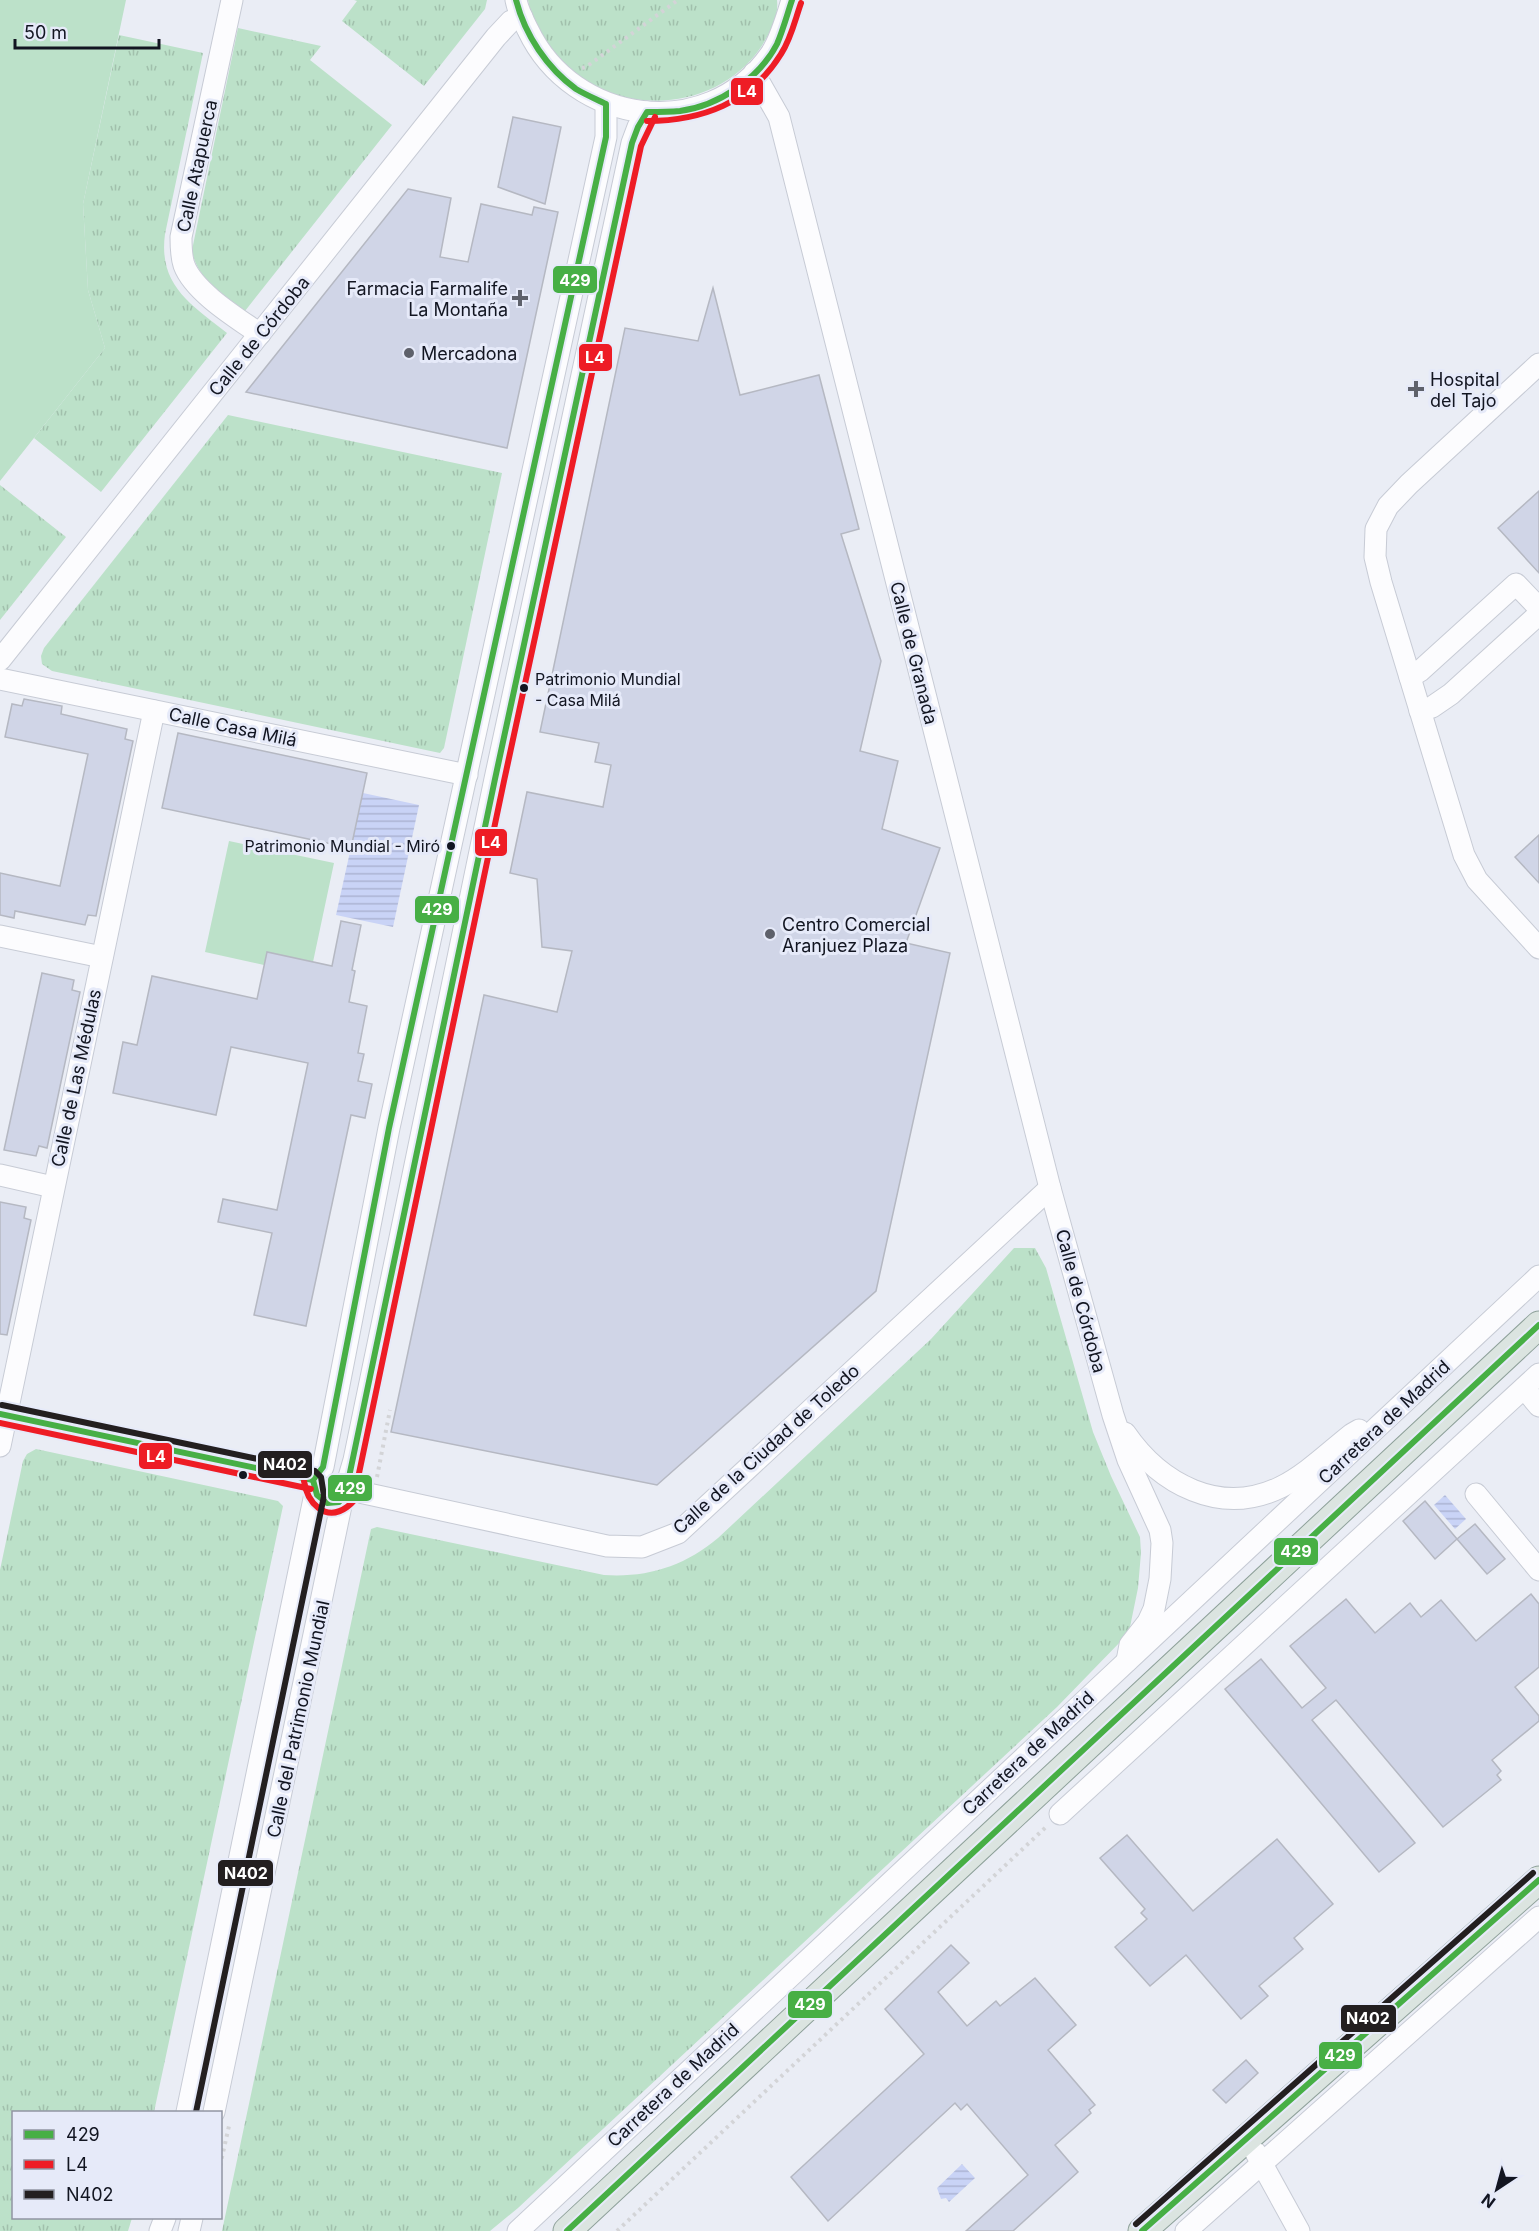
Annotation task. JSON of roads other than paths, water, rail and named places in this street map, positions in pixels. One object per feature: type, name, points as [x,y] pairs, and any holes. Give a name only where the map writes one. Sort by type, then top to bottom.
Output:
[{"type":"main road","points":[[567,2231],[1539,1326]]},
{"type":"main road","points":[[1142,2231],[1539,1880]]},
{"type":"street","name":"Calle Atapuerca","points":[[232,0],[181,237],[181,252],[184,266],[201,289],[260,334]]},
{"type":"street","points":[[779,36],[777,28],[783,0]]},
{"type":"street","points":[[519,9],[534,42],[562,77],[577,89],[606,104],[647,112],[680,111],[702,106],[732,92],[754,73],[771,54],[784,26],[792,0]]},
{"type":"street","name":"Calle de Córdoba","points":[[0,660],[519,9]]},
{"type":"street","name":"Calle de Granada","points":[[754,73],[779,117],[1050,1188]]},
{"type":"street","name":"Calle del Patrimonio Mundial","points":[[187,2111],[389,1128],[606,137],[606,104]]},
{"type":"street","name":"Calle del Patrimonio Mundial","points":[[214,2111],[627,165],[638,127],[647,112]]},
{"type":"street","points":[[1539,364],[1388,506],[1376,529],[1375,557],[1464,855],[1477,880],[1539,948]]},
{"type":"street","points":[[1410,677],[1516,584],[1539,608]]},
{"type":"street","points":[[1420,711],[1432,707],[1451,694],[1539,614]]},
{"type":"street","name":"Calle Casa Milá","points":[[0,679],[467,775]]},
{"type":"street","name":"Calle de Las Médulas","points":[[0,1446],[3,1415],[154,711]]},
{"type":"street","points":[[0,936],[102,957]]},
{"type":"street","points":[[0,1175],[53,1187]]},
{"type":"street","name":"Calle de Córdoba","points":[[1050,1188],[1113,1415],[1128,1460],[1160,1530],[1162,1543],[1160,1579],[1154,1609],[1148,1622],[1130,1645],[1127,1661]]},
{"type":"street","name":"Calle de la Ciudad de Toledo","points":[[347,1489],[607,1546],[642,1546],[678,1533],[1050,1188]]},
{"type":"street","name":"Carretera de Madrid","points":[[518,2231],[1539,1276]]},
{"type":"street","points":[[1060,1814],[1531,1381],[1539,1406]]},
{"type":"street","points":[[3,1415],[317,1481]]},
{"type":"street","name":"Calle de Córdoba","points":[[1113,1415],[1136,1449],[1159,1471],[1188,1489],[1225,1498],[1263,1494],[1280,1488],[1352,1434],[1391,1415]]},
{"type":"street","points":[[328,1466],[340,1468],[347,1489],[330,1504],[318,1499],[317,1481],[328,1466]]},
{"type":"street","points":[[1476,1494],[1539,1570]]},
{"type":"street","points":[[1186,2231],[1539,1917]]},
{"type":"street","points":[[1247,2139],[1299,2231]]},
{"type":"street","points":[[508,2231],[558,2187],[568,2184]]},
{"type":"water","points":[[363,793],[419,805],[393,927],[336,915]]},
{"type":"water","points":[[1445,1495],[1466,1519],[1455,1529],[1434,1505]]},
{"type":"water","points":[[962,2164],[975,2178],[949,2202],[946,2198],[941,2199],[937,2188]]},
{"type":"place","name":"Farmacia Farmalife La Montaña","points":[[520,298]]},
{"type":"place","name":"Mercadona","points":[[409,353]]},
{"type":"place","name":"Hospital del Tajo","points":[[1416,389]]},
{"type":"place","name":"Patrimonio Mundial - Casa Milá","points":[[524,688]]},
{"type":"place","name":"Patrimonio Mundial - Miró","points":[[451,846]]},
{"type":"place","name":"Centro Comercial Aranjuez Plaza","points":[[770,934]]}]
